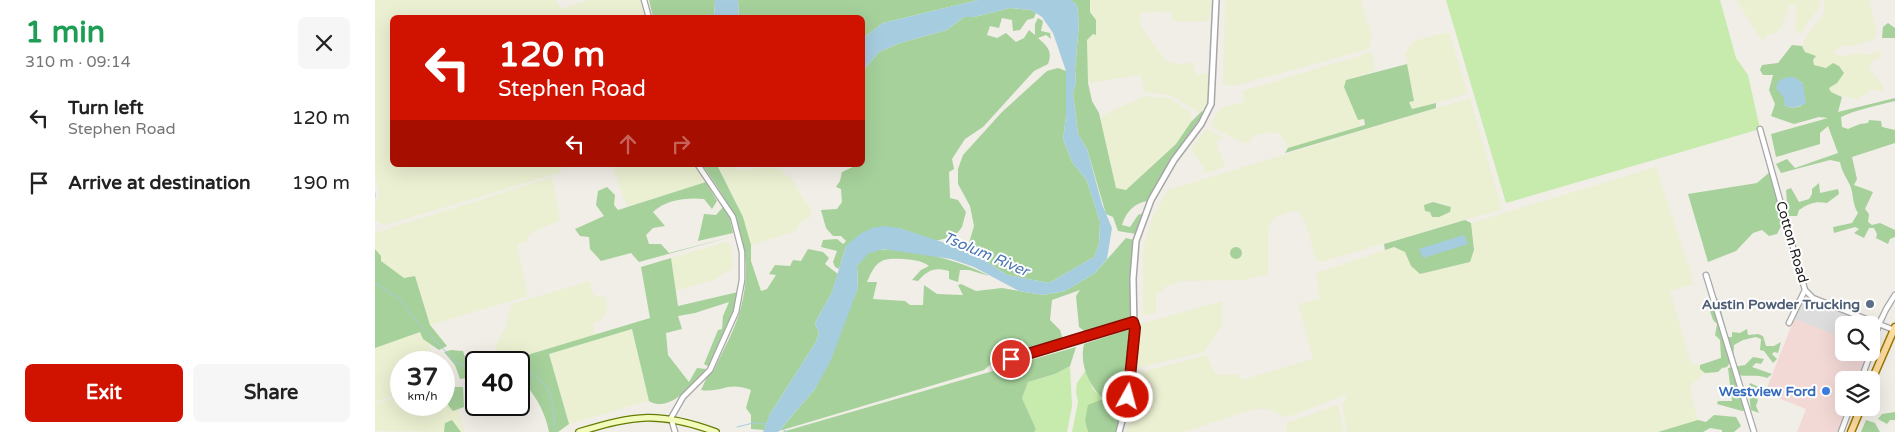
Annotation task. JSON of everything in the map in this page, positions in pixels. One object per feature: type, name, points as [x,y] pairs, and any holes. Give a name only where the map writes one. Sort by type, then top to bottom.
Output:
[{"type":"main road","points":[[1876,371],[1894,329]]},
{"type":"main road","points":[[579,432],[620,420],[655,416],[671,418],[716,432]]},
{"type":"main road","points":[[1851,432],[1858,416]]},
{"type":"street","points":[[644,0],[648,15]]},
{"type":"street","points":[[1119,432],[1130,391],[1134,254],[1145,214],[1174,160],[1201,124],[1211,104],[1216,0]]},
{"type":"street","name":"Cotton Road","points":[[1760,129],[1805,290],[1813,298],[1859,316]]},
{"type":"street","points":[[675,432],[671,418],[683,397],[710,370],[736,312],[743,280],[742,252],[733,217],[699,167]]},
{"type":"street","points":[[1706,275],[1754,432]]},
{"type":"street","points":[[1789,323],[1805,290]]},
{"type":"street","points":[[1880,322],[1895,295]]},
{"type":"street","points":[[994,364],[1133,322]]},
{"type":"street","name":"Cotton Road","points":[[1880,324],[1894,329]]},
{"type":"street","points":[[1841,432],[1847,416]]},
{"type":"shaded area","points":[[1806,298],[1852,316],[1835,316],[1835,336],[1794,319],[1802,300]]},
{"type":"shaded area","points":[[1794,319],[1835,335],[1835,361],[1866,361],[1862,371],[1835,371],[1835,416],[1844,416],[1837,432],[1797,432],[1806,409],[1765,393]]},
{"type":"green space","points":[[375,0],[556,0],[561,9],[587,0],[639,0],[644,15],[390,15],[390,167],[563,167],[559,173],[385,225],[375,221],[375,205],[380,192],[375,178]]},
{"type":"green space","points":[[649,0],[715,0],[714,15],[653,15]]},
{"type":"green space","points":[[738,0],[978,0],[883,23],[865,36],[865,15],[739,15]]},
{"type":"green space","points":[[1071,0],[1090,0],[1090,12],[1096,20],[1096,35],[1093,34],[1087,40],[1088,83],[1092,101],[1099,113],[1116,188],[1126,190],[1176,144],[1191,122],[1202,111],[1204,113],[1178,149],[1148,201],[1135,206],[1126,216],[1122,225],[1130,227],[1138,215],[1143,213],[1136,234],[1118,231],[1113,217],[1106,214],[1087,149],[1078,134],[1073,93],[1076,82],[1075,70],[1079,23],[1077,5]]},
{"type":"green space","points":[[1090,0],[1211,0],[1209,21],[1183,22],[1171,20],[1171,11],[1140,13],[1141,27],[1166,61],[1175,64],[1193,63],[1196,75],[1211,72],[1208,101],[1201,114],[1170,95],[1145,92],[1141,75],[1088,83],[1087,40],[1093,34],[1096,35],[1096,20],[1090,12]]},
{"type":"green space","points":[[1225,0],[1361,0],[1372,37],[1369,49],[1234,86],[1223,84]]},
{"type":"green space","points":[[1446,0],[1720,0],[1736,58],[1748,75],[1760,129],[1506,203]]},
{"type":"green space","points":[[1736,0],[1820,0],[1819,8],[1803,32],[1799,34],[1795,28],[1796,6],[1790,5],[1782,27],[1774,34],[1765,36],[1764,43]]},
{"type":"green space","points":[[1825,0],[1869,0],[1877,32],[1873,40],[1852,46],[1840,46],[1833,53],[1842,56],[1860,53],[1868,55],[1880,51],[1881,55],[1877,60],[1872,60],[1869,69],[1884,86],[1882,91],[1871,90],[1857,100],[1831,92],[1829,87],[1837,83],[1826,68],[1814,65],[1810,55],[1805,52],[1802,46],[1806,36],[1823,15]]},
{"type":"green space","points":[[1010,8],[1031,10],[1036,13],[1034,18],[1027,20],[1020,30],[1013,31],[1012,20],[1002,18],[999,28],[990,26],[987,35],[997,38],[1006,33],[1016,42],[1024,38],[1029,30],[1035,35],[1035,24],[1038,18],[1043,21],[1041,31],[1050,33],[1051,39],[1046,35],[1038,38],[1048,49],[1050,56],[1048,64],[1034,71],[983,127],[965,139],[952,159],[954,169],[949,172],[950,198],[958,200],[966,212],[962,227],[955,236],[935,241],[899,228],[846,246],[839,269],[835,267],[833,262],[837,251],[821,247],[823,240],[837,239],[843,244],[846,241],[841,236],[833,236],[826,228],[821,210],[837,209],[842,202],[841,189],[836,187],[842,172],[853,167],[865,167],[865,69],[879,52],[900,43],[947,30],[964,17],[974,17]]},
{"type":"green space","points":[[1888,23],[1895,28],[1895,38],[1882,38],[1883,27]]},
{"type":"green space","points":[[1447,32],[1450,35],[1468,93],[1412,109],[1409,102],[1414,100],[1405,53],[1413,42]]},
{"type":"green space","points":[[1792,45],[1802,46],[1805,52],[1816,56],[1813,60],[1814,65],[1826,68],[1833,63],[1839,66],[1844,73],[1837,83],[1829,88],[1831,92],[1842,97],[1838,112],[1895,98],[1895,101],[1841,117],[1842,127],[1848,129],[1868,123],[1869,120],[1881,121],[1882,127],[1895,130],[1895,143],[1852,157],[1857,179],[1854,185],[1873,192],[1865,209],[1869,214],[1868,222],[1872,225],[1880,223],[1895,230],[1895,237],[1890,239],[1888,244],[1876,238],[1877,234],[1874,228],[1869,228],[1864,238],[1854,233],[1859,229],[1855,227],[1834,233],[1833,227],[1852,223],[1858,213],[1850,185],[1840,162],[1830,160],[1781,173],[1776,164],[1787,159],[1795,168],[1838,153],[1828,126],[1820,133],[1820,144],[1776,157],[1771,134],[1828,118],[1819,117],[1794,124],[1771,116],[1775,104],[1769,90],[1773,75],[1763,75],[1760,70],[1762,65],[1778,63]],"holes":[[[1798,80],[1803,83],[1801,106],[1792,108],[1784,105],[1784,98]]]},
{"type":"green space","points":[[1372,52],[1375,71],[1346,80],[1344,87],[1361,126],[1288,148],[1281,134],[1272,132],[1259,134],[1252,137],[1249,143],[1244,143],[1213,128],[1212,122],[1221,108],[1244,102],[1243,91]]},
{"type":"green space","points":[[1407,64],[1414,101],[1409,102],[1412,109],[1436,103],[1436,108],[1285,153],[1288,148],[1365,125],[1364,119],[1358,120],[1344,87],[1346,80]]},
{"type":"green space","points":[[1058,68],[1066,71],[1066,117],[1063,139],[1072,162],[1087,181],[1100,222],[1099,244],[1094,257],[1049,283],[1007,275],[970,251],[969,243],[974,226],[970,206],[958,184],[958,169],[963,155],[1002,112],[1047,71]]},
{"type":"green space","points":[[1145,96],[1169,98],[1191,113],[1191,122],[1176,144],[1140,179],[1126,190],[1121,190],[1116,188],[1100,122],[1103,115]]},
{"type":"green space","points":[[1470,98],[1502,209],[1321,262],[1315,259],[1308,230],[1300,212],[1292,211],[1274,218],[1268,228],[1268,274],[1243,280],[1182,281],[1165,287],[1156,295],[1156,312],[1143,316],[1143,249],[1153,216],[1168,190]],"holes":[[[1433,202],[1451,207],[1445,215],[1432,217],[1430,212]]]},
{"type":"green space","points":[[1206,129],[1224,138],[1216,142],[1225,167],[1202,174],[1205,169],[1191,149]]},
{"type":"green space","points":[[613,167],[695,167],[706,182],[627,207]]},
{"type":"green space","points":[[704,167],[718,167],[743,217],[751,245],[751,261],[761,291],[767,289],[776,275],[769,274],[775,265],[790,266],[793,260],[801,261],[808,249],[823,252],[829,258],[825,264],[838,274],[832,292],[815,323],[819,333],[816,342],[770,414],[764,430],[751,429],[751,415],[746,408],[751,390],[730,387],[701,390],[707,377],[714,370],[733,331],[739,315],[745,286],[746,267],[740,232],[725,199]]},
{"type":"green space","points":[[718,167],[731,167],[741,170],[769,167],[783,170],[784,176],[789,175],[810,208],[812,216],[799,223],[796,231],[751,245],[735,200]]},
{"type":"green space","points":[[1656,167],[1694,284],[1670,291],[1691,364],[1700,365],[1700,369],[1705,373],[1691,385],[1692,400],[1698,420],[1658,432],[1347,432],[1342,404],[1346,400],[1345,395],[1294,415],[1284,417],[1268,409],[1255,409],[1184,432],[1126,432],[1138,389],[1139,373],[1206,355],[1216,375],[1237,374],[1241,380],[1313,359],[1298,304],[1320,298],[1316,273],[1394,247],[1405,252],[1411,266],[1444,269],[1470,262],[1474,250],[1471,223]]},
{"type":"green space","points":[[1771,171],[1785,218],[1777,234],[1769,236],[1762,230],[1753,233],[1736,251],[1708,262],[1688,194],[1757,183]]},
{"type":"green space","points":[[552,177],[560,220],[529,234],[527,242],[517,244],[528,296],[430,325],[415,276],[404,279],[381,261],[381,256],[375,249],[375,233]]},
{"type":"green space","points":[[706,182],[717,201],[712,209],[704,199],[691,198],[670,202],[658,208],[653,212],[665,226],[653,228],[646,235],[649,244],[661,244],[669,253],[734,236],[639,262],[631,253],[601,261],[590,249],[589,237],[580,236],[575,229],[604,216],[596,205],[598,191],[607,187],[615,195],[614,205],[618,210]]},
{"type":"green space","points":[[1819,183],[1820,193],[1838,189],[1839,194],[1827,203],[1816,202],[1806,206],[1799,210],[1797,216],[1788,216],[1786,190],[1791,188],[1799,202],[1809,199],[1812,189]]},
{"type":"green space","points":[[1433,202],[1451,207],[1450,212],[1439,217],[1432,217],[1430,212],[1425,211],[1424,205]]},
{"type":"green space","points":[[723,207],[729,215],[733,233],[698,241],[704,214],[716,215]]},
{"type":"green space","points":[[1465,220],[1471,223],[1474,250],[1470,262],[1420,274],[1411,266],[1405,252],[1394,247],[1385,250],[1384,244]]},
{"type":"green space","points":[[1126,238],[1134,240],[1130,321],[1088,334],[1079,327],[1076,296],[1080,290],[1052,300],[1050,320],[1060,330],[1063,340],[992,363],[984,370],[779,431],[815,389],[858,288],[857,266],[868,253],[881,250],[896,250],[930,255],[964,265],[989,276],[969,270],[960,270],[958,282],[949,279],[949,271],[939,269],[928,272],[918,281],[912,280],[921,270],[929,266],[921,262],[908,259],[888,259],[875,266],[867,282],[877,282],[873,299],[905,301],[910,305],[923,305],[924,285],[937,294],[963,295],[958,285],[961,284],[976,291],[1002,288],[1043,295],[1065,291],[1095,273]]},
{"type":"green space","points":[[726,242],[731,246],[733,269],[713,280],[675,291],[671,258]]},
{"type":"green space","points":[[1238,247],[1241,248],[1241,258],[1234,259],[1231,258],[1230,251],[1231,248]]},
{"type":"green space","points":[[375,249],[381,256],[381,261],[404,278],[415,276],[430,325],[447,346],[439,350],[423,339],[420,332],[375,348]]},
{"type":"green space","points":[[671,258],[678,306],[738,292],[738,301],[709,367],[704,364],[718,330],[722,329],[723,316],[729,302],[695,313],[678,316],[682,329],[666,333],[668,355],[689,382],[697,368],[706,369],[688,389],[673,400],[657,404],[649,401],[632,329],[549,354],[569,424],[558,432],[549,432],[545,416],[530,390],[530,354],[650,318],[641,267]]},
{"type":"green space","points":[[590,281],[592,293],[597,297],[605,296],[608,307],[602,320],[593,323],[595,335],[530,354],[530,351],[498,351],[495,346],[506,327],[511,304]]},
{"type":"green space","points":[[1710,298],[1718,299],[1728,337],[1732,337],[1732,332],[1740,333],[1747,329],[1748,335],[1758,334],[1763,336],[1766,346],[1774,346],[1781,342],[1778,353],[1774,352],[1772,354],[1777,359],[1773,363],[1764,351],[1760,350],[1761,339],[1756,337],[1743,340],[1734,345],[1733,358],[1727,367],[1722,368],[1718,372],[1705,373],[1700,369],[1700,365],[1721,358],[1720,340],[1715,335],[1717,324],[1713,320],[1707,302]]},
{"type":"green space","points":[[1222,301],[1222,325],[1204,352],[1138,368],[1140,324]]},
{"type":"green space","points":[[632,329],[649,401],[569,424],[549,354]]},
{"type":"green space","points":[[1130,329],[1130,385],[1116,432],[1088,432],[1085,421],[1088,405],[1103,399],[1093,387],[1086,374],[1083,359],[1084,344]]},
{"type":"green space","points":[[420,332],[423,339],[431,344],[430,351],[390,351],[390,397],[375,402],[375,348]]},
{"type":"green space","points":[[1076,347],[1070,366],[1055,374],[1028,382],[1022,398],[1036,429],[1034,432],[782,432]]},
{"type":"green space","points":[[451,350],[463,351],[465,357],[465,378],[460,379],[455,365],[455,351],[448,351]]},
{"type":"green space","points":[[1753,357],[1764,359],[1761,364],[1756,363],[1752,367],[1772,374],[1767,378],[1739,375],[1748,410],[1742,411],[1717,404],[1718,401],[1732,401],[1728,368],[1745,365]]},
{"type":"green space","points":[[1070,366],[1072,406],[1067,432],[1034,432],[1036,429],[1022,398],[1028,382],[1055,374]]},
{"type":"green space","points":[[1086,370],[1093,389],[1103,399],[1085,420],[1088,432],[1072,432],[1078,402],[1077,383]]},
{"type":"green space","points":[[1750,383],[1768,391],[1768,394],[1765,396],[1748,387]]},
{"type":"green space","points":[[455,387],[463,387],[464,407],[455,410]]},
{"type":"green space","points":[[1754,394],[1758,400],[1756,406],[1759,413],[1751,410],[1749,395]]},
{"type":"green space","points":[[390,399],[390,416],[455,416],[455,410],[458,409],[465,432],[461,432],[458,427],[443,429],[444,432],[375,431],[375,404]]},
{"type":"green space","points":[[1336,405],[1339,408],[1343,432],[1287,432],[1287,423]]},
{"type":"green space","points":[[1895,412],[1895,420],[1890,420],[1887,424],[1878,419],[1882,414]]},
{"type":"green space","points":[[1714,415],[1736,417],[1741,426],[1734,432],[1722,432],[1722,430],[1710,428],[1703,432],[1658,432],[1698,420],[1706,422]]},
{"type":"green space","points":[[452,420],[461,432],[444,432],[445,423]]},
{"type":"green space","points":[[1866,420],[1875,423],[1880,432],[1861,432]]},
{"type":"water","points":[[715,0],[738,0],[739,15],[714,15]]},
{"type":"water","name":"Tsolum River","points":[[978,0],[1071,0],[1077,5],[1079,23],[1075,70],[1076,82],[1073,93],[1078,134],[1087,149],[1102,204],[1112,228],[1107,259],[1095,273],[1065,291],[1043,295],[1019,291],[974,267],[951,259],[884,249],[869,253],[857,266],[858,288],[831,360],[815,389],[778,432],[763,432],[770,414],[816,342],[819,333],[815,323],[832,292],[846,246],[860,234],[872,228],[884,226],[899,228],[970,251],[1007,275],[1049,283],[1094,257],[1099,244],[1100,222],[1087,181],[1072,162],[1063,139],[1066,117],[1066,71],[1053,33],[1042,17],[1031,10],[1010,8],[974,17],[964,17],[947,30],[900,43],[879,52],[865,69],[865,36],[883,23]]},
{"type":"water","points":[[1794,77],[1803,83],[1806,104],[1792,108],[1784,105],[1784,98],[1776,88],[1779,80]]},
{"type":"water","points":[[1464,235],[1468,244],[1423,258],[1419,249]]},
{"type":"waterway","points":[[375,283],[400,299],[417,322],[458,364],[465,366]]},
{"type":"waterway","points":[[530,373],[538,378],[549,391],[552,399],[554,430]]},
{"type":"waterway","points":[[737,427],[753,423],[766,424]]},
{"type":"waterway","points":[[781,428],[787,432]]},
{"type":"place","name":"Austin Powder Trucking","points":[[1870,304]]},
{"type":"place","name":"Westview Ford","points":[[1826,391]]},
{"type":"route","points":[[1011,359],[1133,322],[1135,328],[1128,397]]}]
